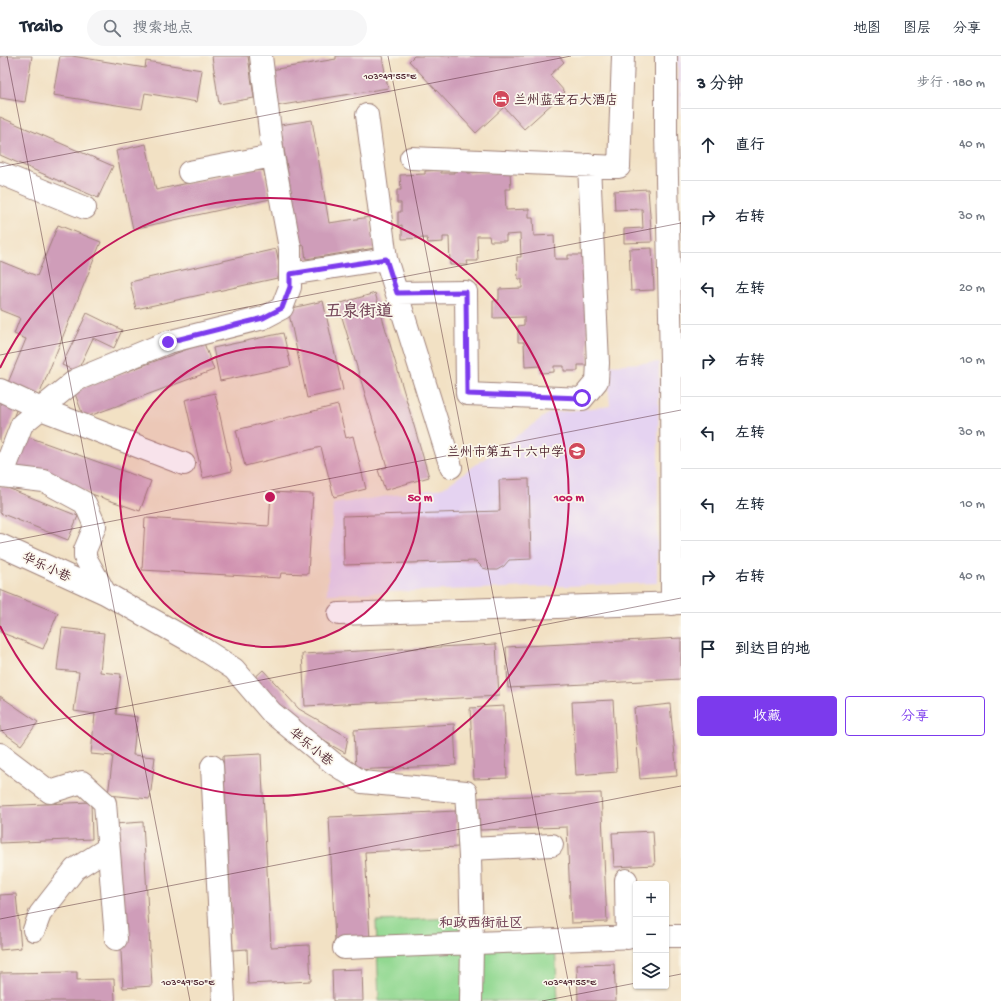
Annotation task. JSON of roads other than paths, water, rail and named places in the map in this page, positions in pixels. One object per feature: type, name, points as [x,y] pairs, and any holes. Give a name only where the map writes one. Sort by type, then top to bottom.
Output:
[{"type":"street","points":[[105,593],[85,557],[85,550],[95,526],[86,503],[44,481],[1,476],[22,424],[76,380],[168,342],[263,318],[282,308],[290,287],[290,248],[273,156],[261,56]]},
{"type":"street","points":[[411,158],[619,167],[623,56]]},
{"type":"street","points":[[339,614],[676,603],[676,338],[666,132],[666,56]]},
{"type":"street","points":[[367,115],[386,259],[451,467]]},
{"type":"street","points":[[190,172],[273,156]]},
{"type":"street","points":[[397,293],[466,292],[467,394],[582,398],[598,381],[589,165]]},
{"type":"street","points":[[0,173],[85,208]]},
{"type":"street","points":[[290,274],[386,259]]},
{"type":"street","points":[[0,390],[41,409],[184,464]]},
{"type":"street","name":"华乐小巷","points":[[0,545],[105,593],[194,643],[234,669],[271,712],[333,764],[362,782],[466,792],[470,849],[472,944],[471,1001]]},
{"type":"street","points":[[0,754],[50,792],[82,782],[105,803],[116,939]]},
{"type":"street","points":[[212,766],[224,1001]]},
{"type":"street","points":[[470,849],[552,845]]},
{"type":"street","points":[[34,930],[40,914],[76,869],[108,848]]},
{"type":"street","points":[[344,948],[632,937],[626,880]]},
{"type":"street","points":[[669,936],[681,936]]},
{"type":"place","name":"兰州蓝宝石大酒店","points":[[501,99]]},
{"type":"place","name":"兰州市第五十六中学","points":[[577,451]]},
{"type":"district","name":"五泉街道","points":[[359,310]]},
{"type":"district","name":"和政西街社区","points":[[481,922]]}]
